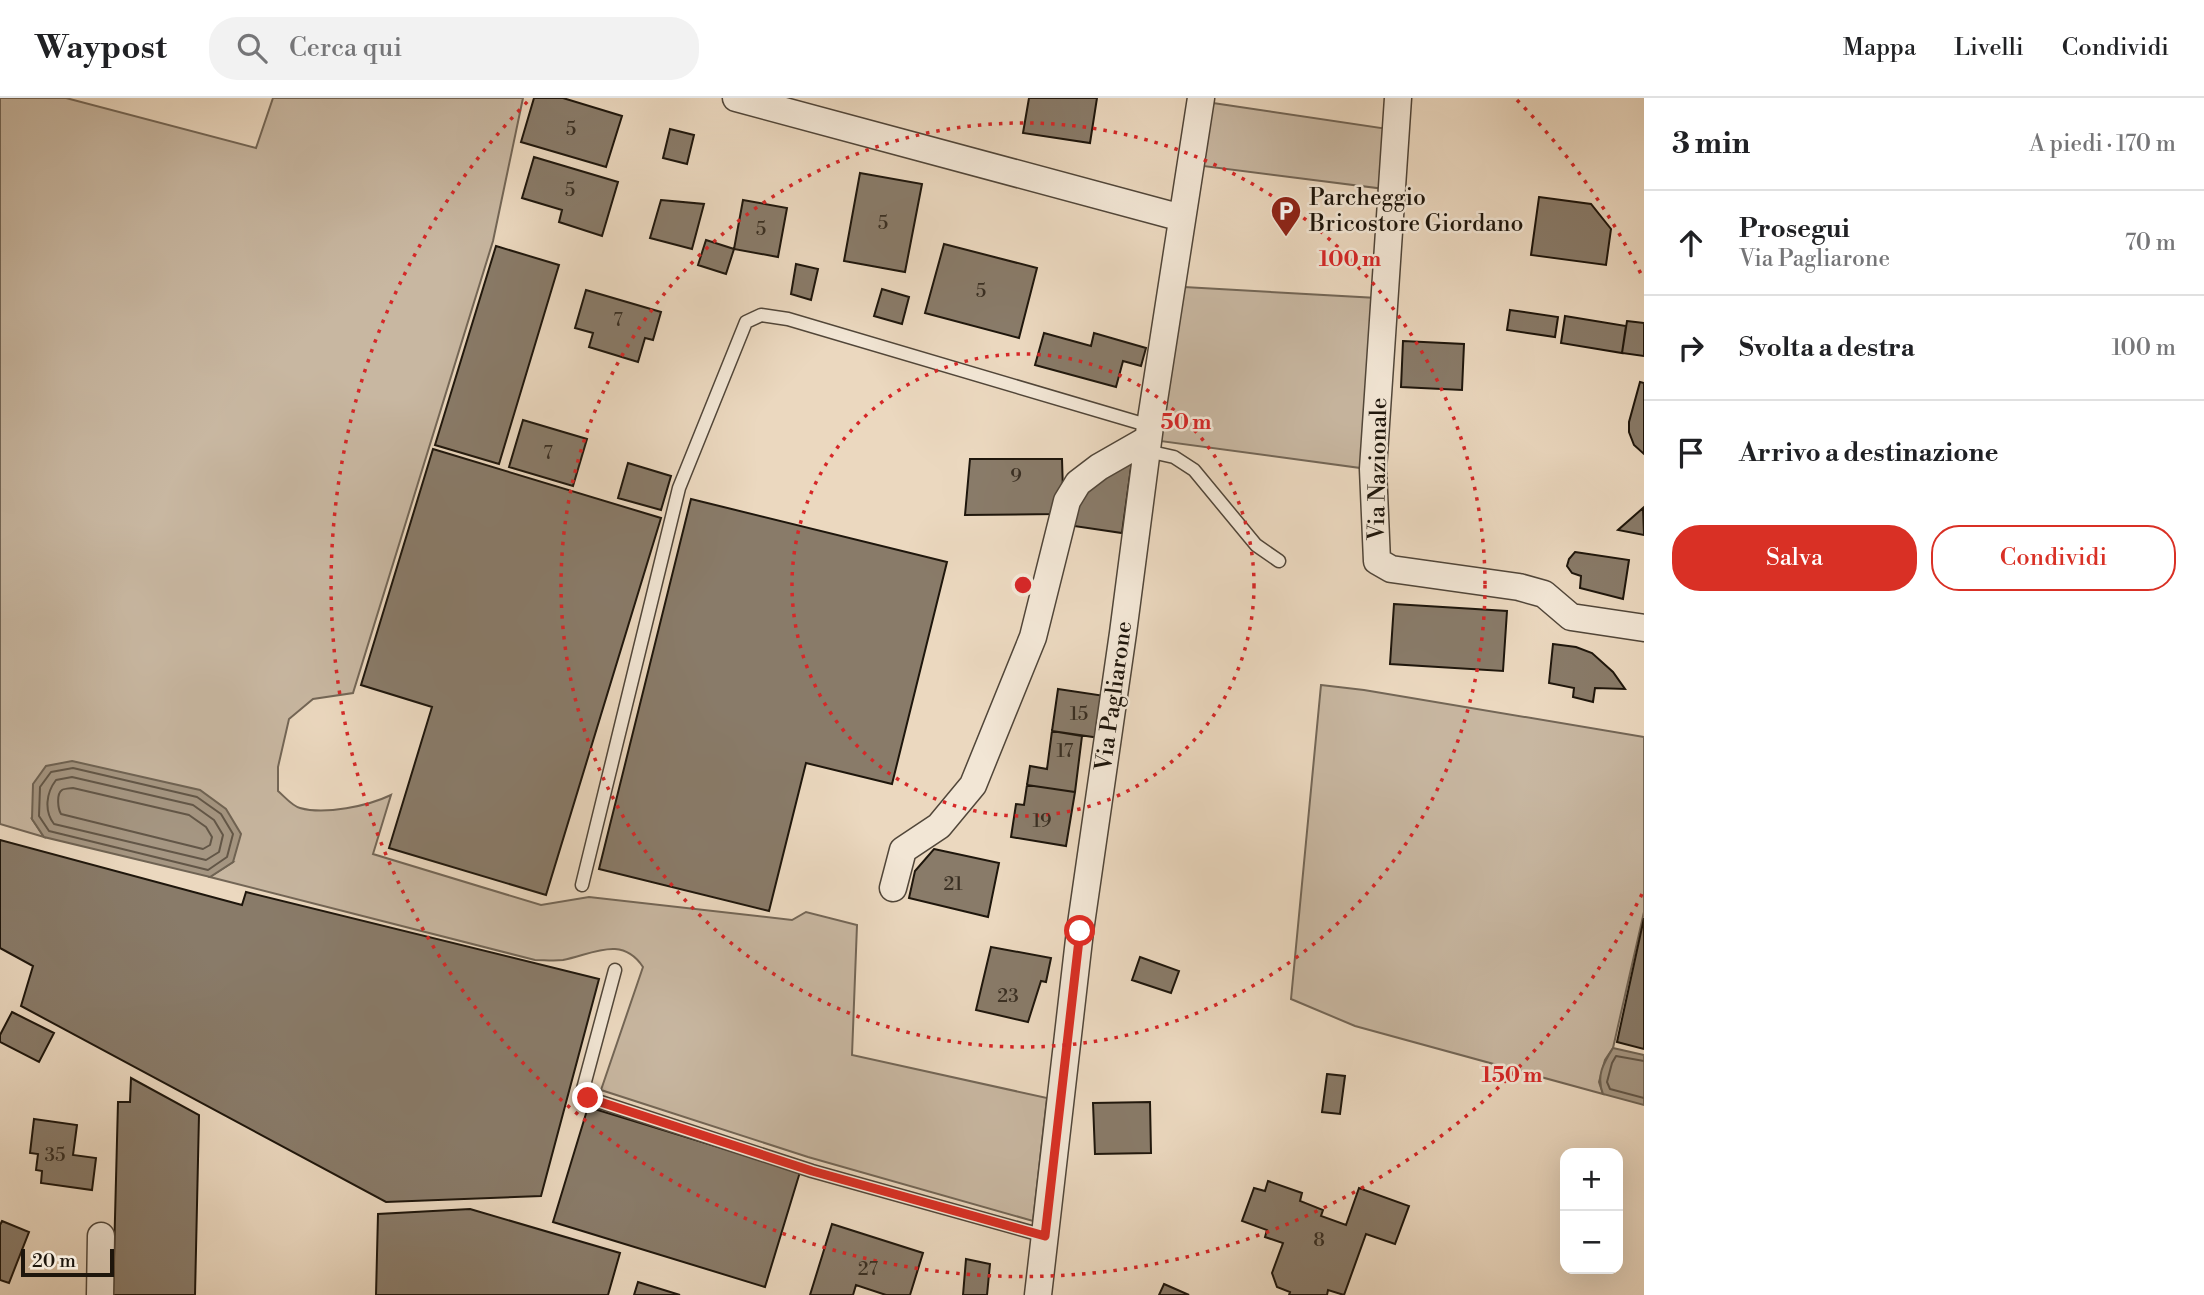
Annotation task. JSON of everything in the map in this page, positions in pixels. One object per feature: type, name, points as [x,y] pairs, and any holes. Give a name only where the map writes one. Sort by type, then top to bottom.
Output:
[{"type":"street","points":[[736,98],[1182,218]]},
{"type":"street","name":"Via Pagliarone","points":[[1038,1295],[1080,931],[1148,439],[1201,98]]},
{"type":"street","name":"Via Nazionale","points":[[1398,98],[1373,469],[1377,561],[1391,569],[1520,587],[1544,594],[1570,617],[1644,628]]},
{"type":"street","points":[[893,888],[903,850],[939,826],[973,785],[1033,638],[1067,501],[1078,483],[1099,467],[1148,439]]},
{"type":"street","points":[[100,1236],[100,1295]]},
{"type":"lane","points":[[582,885],[679,488],[746,322],[761,315],[788,319],[1148,439],[1194,470],[1256,545],[1279,561]]},
{"type":"lane","points":[[615,970],[583,1089],[588,1098],[812,1171],[1045,1236]]},
{"type":"shaded area","points":[[0,98],[66,98],[256,148],[273,98],[523,98],[493,241],[353,693],[313,699],[289,719],[278,767],[278,791],[297,807],[310,810],[359,806],[391,795],[373,854],[541,905],[589,897],[792,920],[806,912],[857,925],[852,1055],[1047,1098],[1033,1221],[808,1157],[601,1090],[643,967],[635,957],[626,952],[606,949],[563,960],[535,960],[210,877],[233,862],[32,819],[44,837],[0,824]]},
{"type":"shaded area","points":[[1213,103],[1388,129],[1385,189],[1203,166]]},
{"type":"shaded area","points":[[1184,287],[1377,298],[1368,469],[1160,441]]},
{"type":"shaded area","points":[[1321,685],[1644,737],[1644,912],[1613,1048],[1605,1060],[1599,1082],[1603,1094],[1355,1026],[1291,999]]},
{"type":"water","points":[[72,761],[200,790],[226,809],[241,834],[233,862],[210,877],[44,837],[32,819],[33,784],[46,766]]},
{"type":"water","points":[[1613,1048],[1644,1055],[1644,1105],[1603,1094],[1600,1081],[1602,1070]]},
{"type":"building","points":[[534,98],[563,98],[622,116],[606,167],[521,142]]},
{"type":"building","points":[[1029,98],[1097,98],[1090,143],[1023,133]]},
{"type":"building","points":[[670,129],[694,135],[687,164],[663,158]]},
{"type":"building","points":[[534,157],[618,182],[602,236],[559,222],[562,210],[522,198]]},
{"type":"building","points":[[860,173],[922,184],[905,272],[844,261]]},
{"type":"building","points":[[1539,197],[1591,204],[1611,229],[1606,265],[1531,255]]},
{"type":"building","points":[[661,200],[704,204],[692,249],[650,238]]},
{"type":"building","points":[[743,200],[787,208],[778,257],[734,249]]},
{"type":"building","points":[[706,240],[734,249],[726,274],[698,265]]},
{"type":"building","points":[[944,244],[1037,268],[1019,338],[925,313]]},
{"type":"building","points":[[496,246],[559,265],[499,464],[435,445]]},
{"type":"building","points":[[796,264],[818,269],[811,300],[791,294]]},
{"type":"building","points":[[882,289],[909,297],[902,324],[874,316]]},
{"type":"building","points":[[586,290],[661,312],[653,340],[645,338],[638,362],[589,347],[593,333],[575,328]]},
{"type":"building","points":[[1510,310],[1558,317],[1555,337],[1507,330]]},
{"type":"building","points":[[1565,316],[1626,326],[1622,353],[1561,343]]},
{"type":"building","points":[[1627,321],[1644,323],[1644,356],[1622,353]]},
{"type":"building","points":[[1044,333],[1091,346],[1094,333],[1146,348],[1141,366],[1123,361],[1116,387],[1035,365]]},
{"type":"building","points":[[1403,341],[1464,344],[1462,390],[1401,387]]},
{"type":"building","points":[[1640,382],[1644,383],[1644,454],[1634,445],[1629,432],[1629,422]]},
{"type":"building","points":[[523,420],[587,439],[573,486],[509,467]]},
{"type":"building","points":[[433,449],[661,518],[546,895],[389,848],[432,707],[361,685]]},
{"type":"building","points":[[970,459],[1062,459],[1063,492],[1056,514],[965,515]]},
{"type":"building","points":[[1132,461],[1122,533],[1074,526],[1079,501],[1105,473]]},
{"type":"building","points":[[628,463],[671,476],[661,510],[618,498]]},
{"type":"building","points":[[691,499],[947,562],[892,784],[806,763],[769,911],[599,869]]},
{"type":"building","points":[[1643,508],[1644,535],[1618,530]]},
{"type":"building","points":[[1575,552],[1629,560],[1623,599],[1580,588],[1581,576],[1572,573],[1567,566]]},
{"type":"building","points":[[1394,604],[1507,611],[1503,671],[1390,664]]},
{"type":"building","points":[[1553,644],[1576,647],[1592,653],[1613,672],[1625,689],[1595,688],[1593,702],[1573,697],[1574,688],[1549,683]]},
{"type":"building","points":[[1058,689],[1105,696],[1100,738],[1052,731]]},
{"type":"building","points":[[1052,731],[1082,736],[1075,792],[1027,785],[1030,766],[1047,769]]},
{"type":"building","points":[[1027,785],[1075,792],[1066,846],[1011,837],[1016,804],[1024,805]]},
{"type":"building","points":[[0,840],[242,905],[246,892],[599,979],[541,1196],[386,1202],[21,1006],[33,966],[0,948]]},
{"type":"building","points":[[934,849],[999,863],[988,917],[909,898],[915,871]]},
{"type":"building","points":[[1644,918],[1644,1049],[1617,1042]]},
{"type":"building","points":[[991,947],[1051,958],[1046,982],[1041,981],[1028,1022],[976,1010]]},
{"type":"building","points":[[1140,957],[1179,971],[1171,993],[1132,980]]},
{"type":"building","points":[[12,1012],[54,1033],[39,1062],[0,1042],[0,1035]]},
{"type":"building","points":[[1327,1074],[1345,1076],[1340,1114],[1322,1112]]},
{"type":"building","points":[[131,1078],[199,1115],[195,1295],[113,1295],[118,1102],[130,1102]]},
{"type":"building","points":[[1150,1102],[1151,1153],[1095,1154],[1093,1103]]},
{"type":"building","points":[[588,1107],[800,1172],[765,1287],[553,1222]]},
{"type":"building","points":[[34,1119],[77,1125],[73,1155],[96,1158],[92,1190],[41,1183],[42,1171],[36,1170],[38,1154],[30,1153]]},
{"type":"building","points":[[1268,1181],[1302,1193],[1300,1201],[1323,1210],[1321,1216],[1346,1225],[1359,1188],[1409,1206],[1395,1244],[1366,1234],[1344,1295],[1328,1290],[1327,1295],[1289,1295],[1290,1292],[1277,1287],[1272,1273],[1283,1243],[1265,1237],[1267,1230],[1242,1221],[1254,1188],[1265,1191]]},
{"type":"building","points":[[470,1209],[620,1253],[608,1295],[376,1295],[378,1214]]},
{"type":"building","points":[[2,1221],[29,1232],[9,1283],[0,1280]]},
{"type":"building","points":[[832,1224],[923,1253],[910,1295],[886,1295],[856,1285],[853,1295],[810,1295]]},
{"type":"building","points":[[966,1259],[990,1264],[987,1295],[963,1295]]},
{"type":"building","points":[[638,1282],[680,1295],[634,1295]]},
{"type":"building","points":[[1164,1284],[1189,1295],[1159,1295]]},
{"type":"place","name":"Parcheggio Bricostore Giordano","points":[[1286,238]]},
{"type":"route","points":[[588,1098],[812,1171],[1045,1236],[1080,931]]}]
